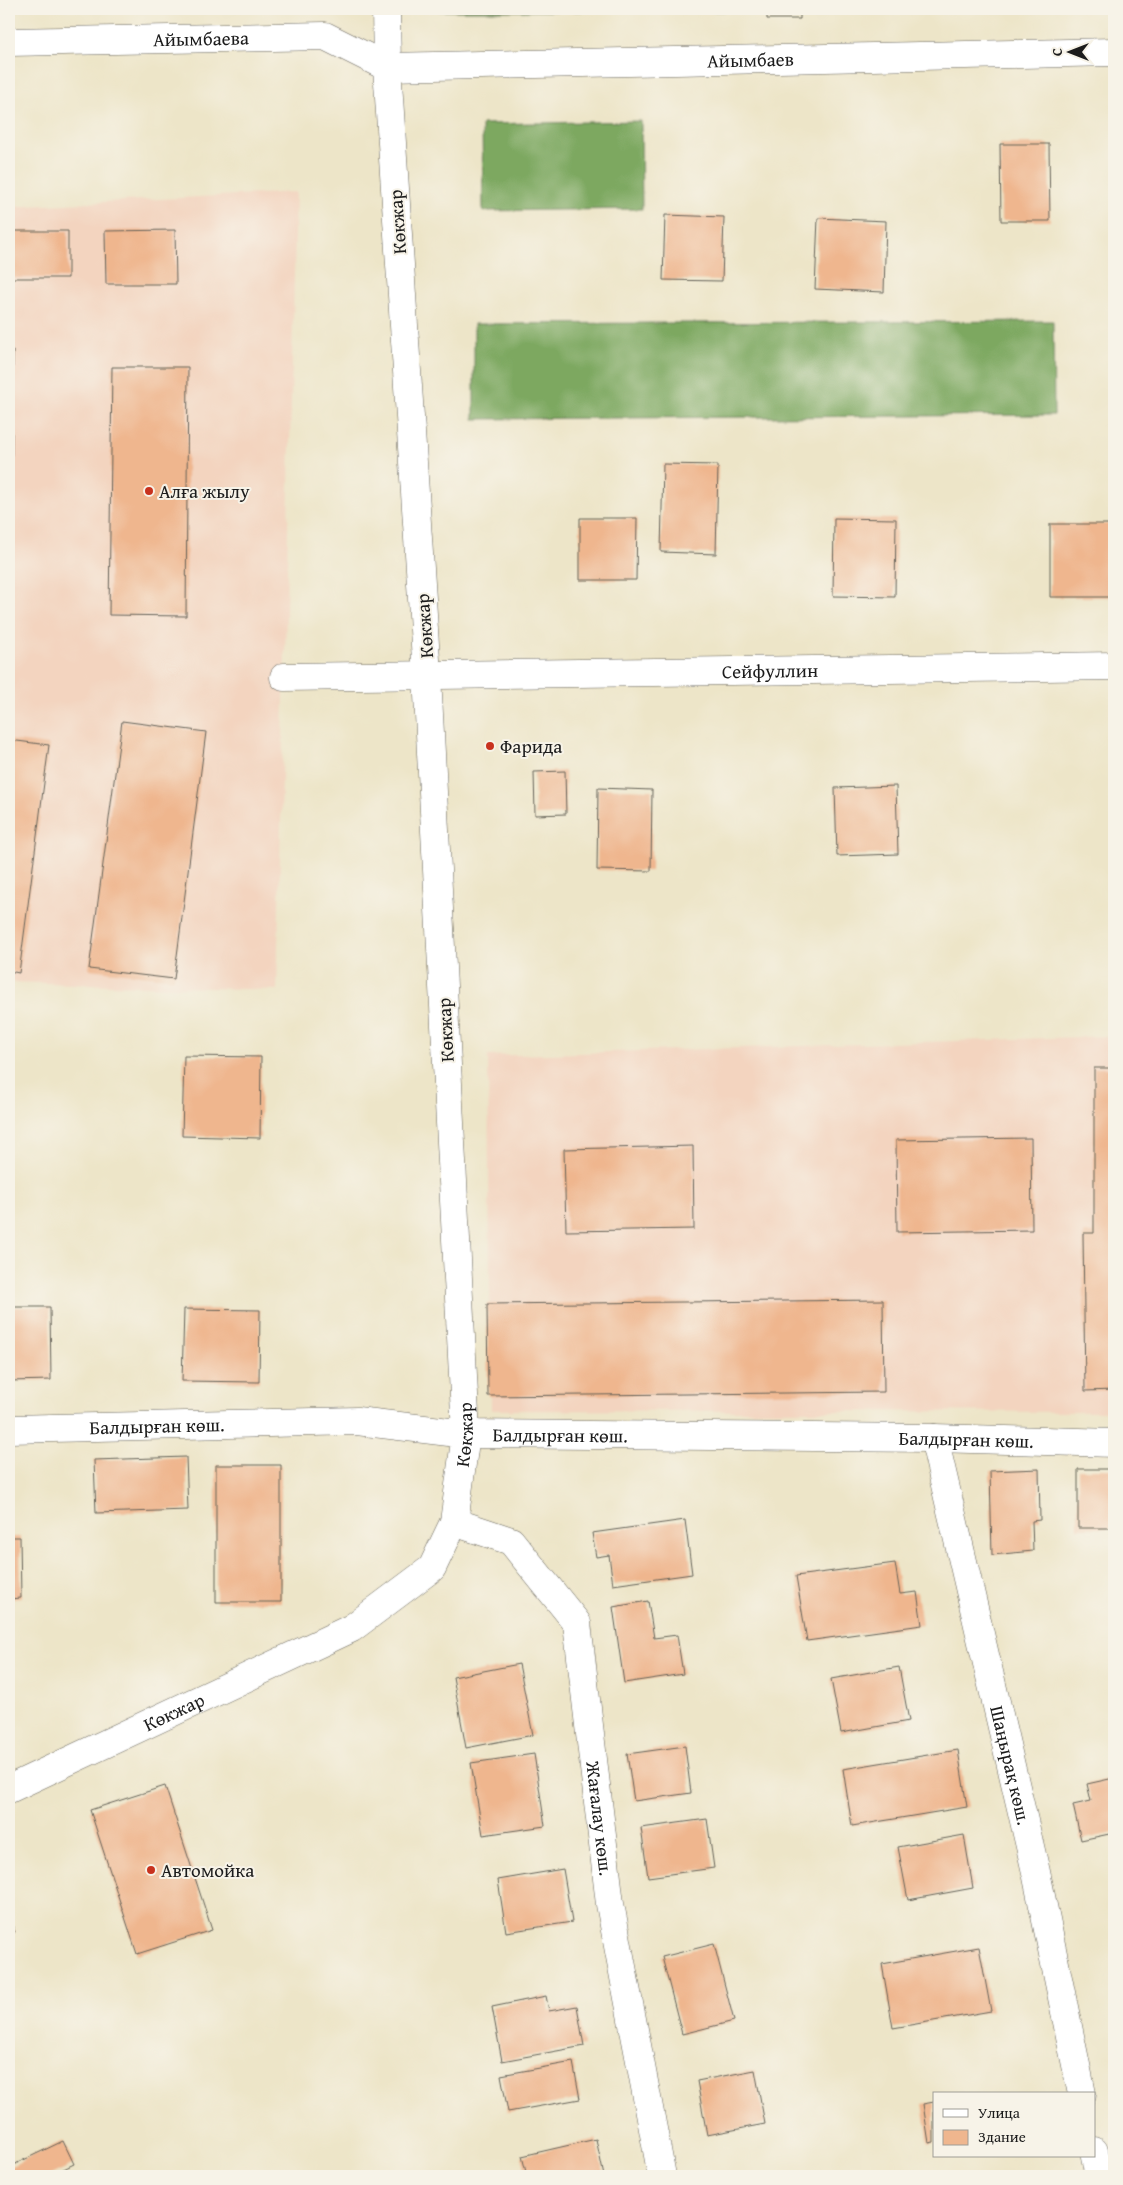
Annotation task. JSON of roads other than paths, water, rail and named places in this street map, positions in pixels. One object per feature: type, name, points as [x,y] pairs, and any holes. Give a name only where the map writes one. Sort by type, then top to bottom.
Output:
[{"type":"street","name":"Көкжар","points":[[9,1789],[352,1628],[432,1568],[454,1522],[466,1434],[427,675],[387,67],[386,9]]},
{"type":"street","name":"Айымбаева","points":[[9,42],[325,36],[387,67]]},
{"type":"street","name":"Айымбаев","points":[[387,67],[1114,52]]},
{"type":"street","name":"Сейфуллин","points":[[284,677],[1114,666]]},
{"type":"street","name":"Балдырған көш.","points":[[9,1429],[357,1421],[466,1434],[934,1438],[1114,1443]]},
{"type":"street","name":"Шаңырақ көш.","points":[[934,1438],[1036,1872],[1082,2092]]},
{"type":"street","name":"Жағалау көш.","points":[[454,1522],[511,1541],[577,1623],[610,1904],[662,2176]]},
{"type":"street","points":[[1096,2158],[1100,2176]]},
{"type":"place","name":"Алға жылу","points":[[149,491]]},
{"type":"place","name":"Фарида","points":[[490,746]]},
{"type":"place","name":"Автомойка","points":[[151,1870]]}]
